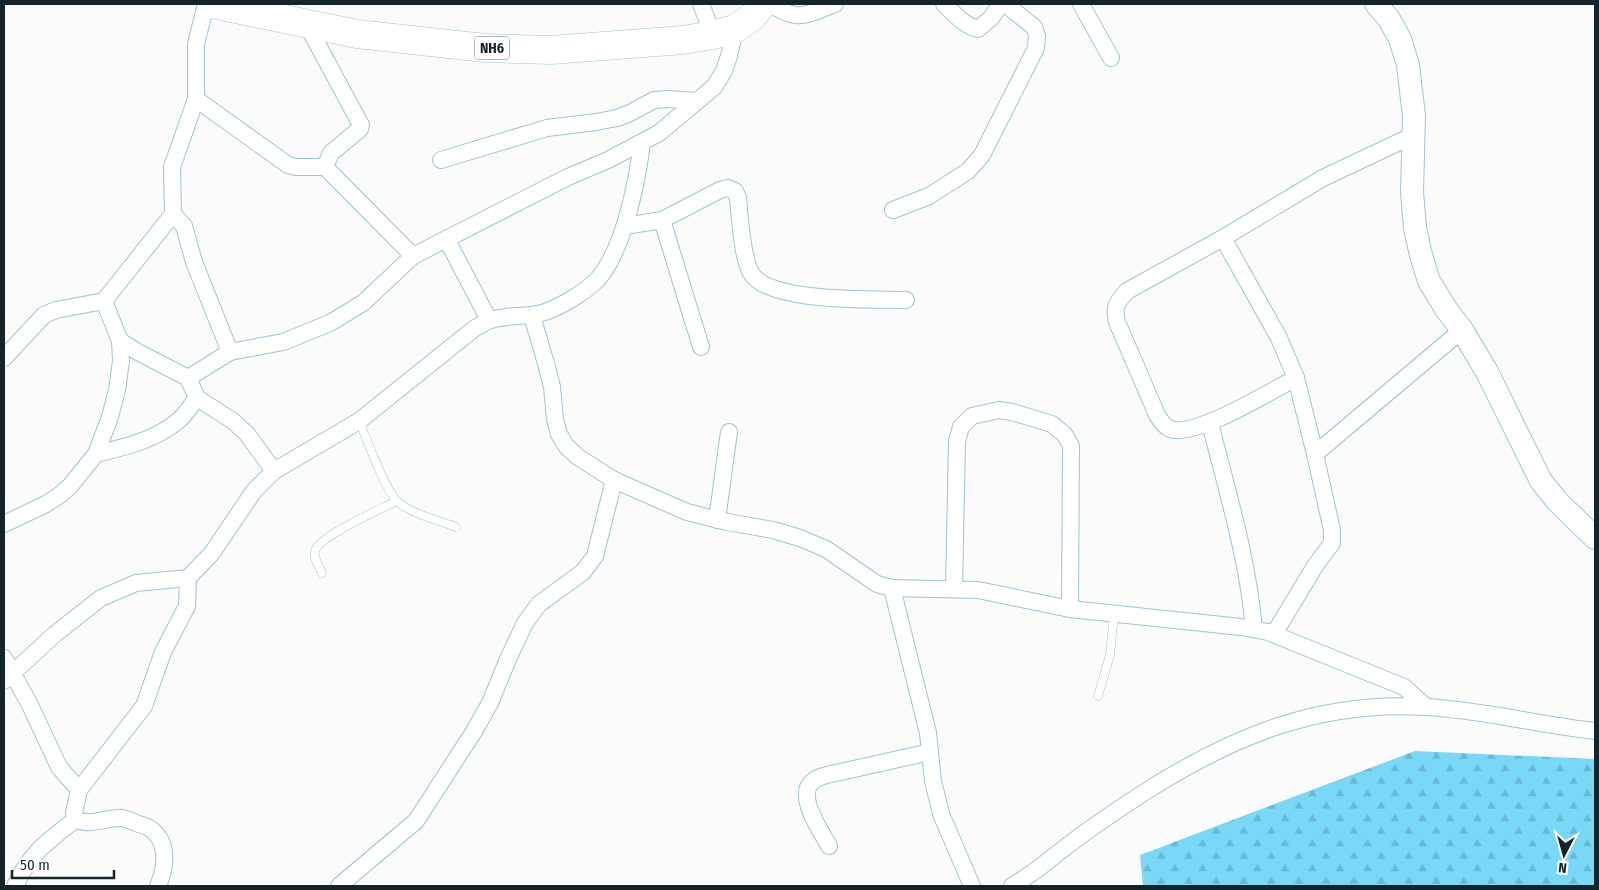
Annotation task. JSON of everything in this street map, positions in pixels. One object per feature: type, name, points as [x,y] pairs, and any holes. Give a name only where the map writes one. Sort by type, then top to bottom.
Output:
[{"type":"highway","name":"NH6","points":[[212,4],[272,10],[306,24],[376,36],[518,50],[579,48],[683,40],[724,32],[752,17],[763,4]]},
{"type":"street","points":[[4,358],[44,315],[56,310],[104,301],[173,214],[172,167],[196,99],[196,44],[206,4]]},
{"type":"street","points":[[188,378],[230,352],[283,342],[330,323],[363,303],[413,256],[659,133],[714,86],[724,71],[730,56],[724,32],[702,4]]},
{"type":"street","points":[[769,4],[792,16],[802,16],[835,4]]},
{"type":"street","points":[[944,4],[971,28],[978,29],[991,18],[1002,4]]},
{"type":"street","points":[[893,210],[929,196],[968,171],[982,155],[1036,48],[1037,36],[1034,27],[1009,7],[1008,4]]},
{"type":"street","points":[[1081,4],[1111,58]]},
{"type":"street","points":[[1376,4],[1390,19],[1400,39],[1408,65],[1414,116],[1412,192],[1414,228],[1429,282],[1462,330],[1487,372],[1541,481],[1557,501],[1595,538]]},
{"type":"street","points":[[306,24],[361,125],[360,129],[331,153],[325,167]]},
{"type":"street","points":[[196,99],[288,165],[296,167],[325,167],[413,256]]},
{"type":"street","points":[[441,160],[547,128],[617,118],[654,100],[696,101]]},
{"type":"street","points":[[1296,378],[1210,423],[1183,430],[1171,429],[1163,424],[1156,415],[1114,311],[1118,301],[1127,291],[1223,238],[1324,178],[1414,135]]},
{"type":"street","points":[[8,677],[55,634],[102,598],[136,583],[188,578],[212,553],[254,491],[274,471],[359,421],[468,334],[489,320],[532,316],[547,311],[586,290],[598,279],[609,263],[625,226],[639,169],[642,143]]},
{"type":"street","points":[[625,226],[662,220],[720,190],[728,188],[735,191],[738,198],[746,257],[752,274],[760,282],[795,294],[819,298],[906,300]]},
{"type":"street","points":[[173,214],[184,226],[194,262],[230,352]]},
{"type":"street","points":[[662,220],[701,347]]},
{"type":"street","points":[[1223,238],[1279,338],[1296,378],[1333,538],[1274,634]]},
{"type":"street","points":[[447,240],[489,320]]},
{"type":"street","points":[[4,524],[46,504],[60,495],[70,486],[96,454],[110,418],[121,361],[120,341],[104,301]]},
{"type":"street","points":[[532,316],[552,387],[555,419],[559,434],[566,446],[578,457],[614,480],[687,512],[717,520],[774,530],[800,538],[826,549],[877,584],[892,588],[978,590],[1070,609],[1254,629],[1274,634],[1404,687],[1426,707]]},
{"type":"street","points":[[1315,454],[1462,330]]},
{"type":"street","points":[[120,341],[188,378],[197,398],[233,421],[247,434],[274,471]]},
{"type":"street","points":[[96,454],[131,445],[155,436],[180,420],[197,398]]},
{"type":"street","points":[[954,589],[957,441],[961,428],[972,416],[999,410],[1012,412],[1052,424],[1065,434],[1071,446],[1070,609]]},
{"type":"street","points":[[1210,423],[1241,548],[1251,600],[1254,629]]},
{"type":"street","points":[[717,520],[729,432]]},
{"type":"street","points":[[339,886],[416,821],[473,733],[490,703],[525,623],[539,604],[583,572],[595,556],[614,480]]},
{"type":"street","points":[[76,819],[74,813],[79,790],[144,706],[163,652],[187,606],[188,578]]},
{"type":"street","points":[[892,588],[928,734],[933,780],[941,814],[972,886]]},
{"type":"street","points":[[4,658],[8,677],[30,703],[59,767],[79,790]]},
{"type":"street","points":[[1012,886],[1036,871],[1104,818],[1198,760],[1267,729],[1319,715],[1377,707],[1426,707],[1595,731]]},
{"type":"street","points":[[829,846],[809,809],[806,797],[807,789],[812,781],[827,775],[930,752]]},
{"type":"street","points":[[76,819],[85,822],[124,818],[150,828],[161,842],[165,858],[163,873],[158,886]]},
{"type":"street","points":[[15,886],[29,860],[40,847],[76,819]]},
{"type":"lane","points":[[359,421],[387,487],[396,502],[413,511],[456,527]]},
{"type":"lane","points":[[322,573],[314,557],[315,550],[320,542],[396,502]]},
{"type":"lane","points":[[1098,696],[1110,655],[1114,614]]},
{"type":"green space","points":[[1415,751],[1595,759],[1595,886],[1143,886],[1140,855]]}]
